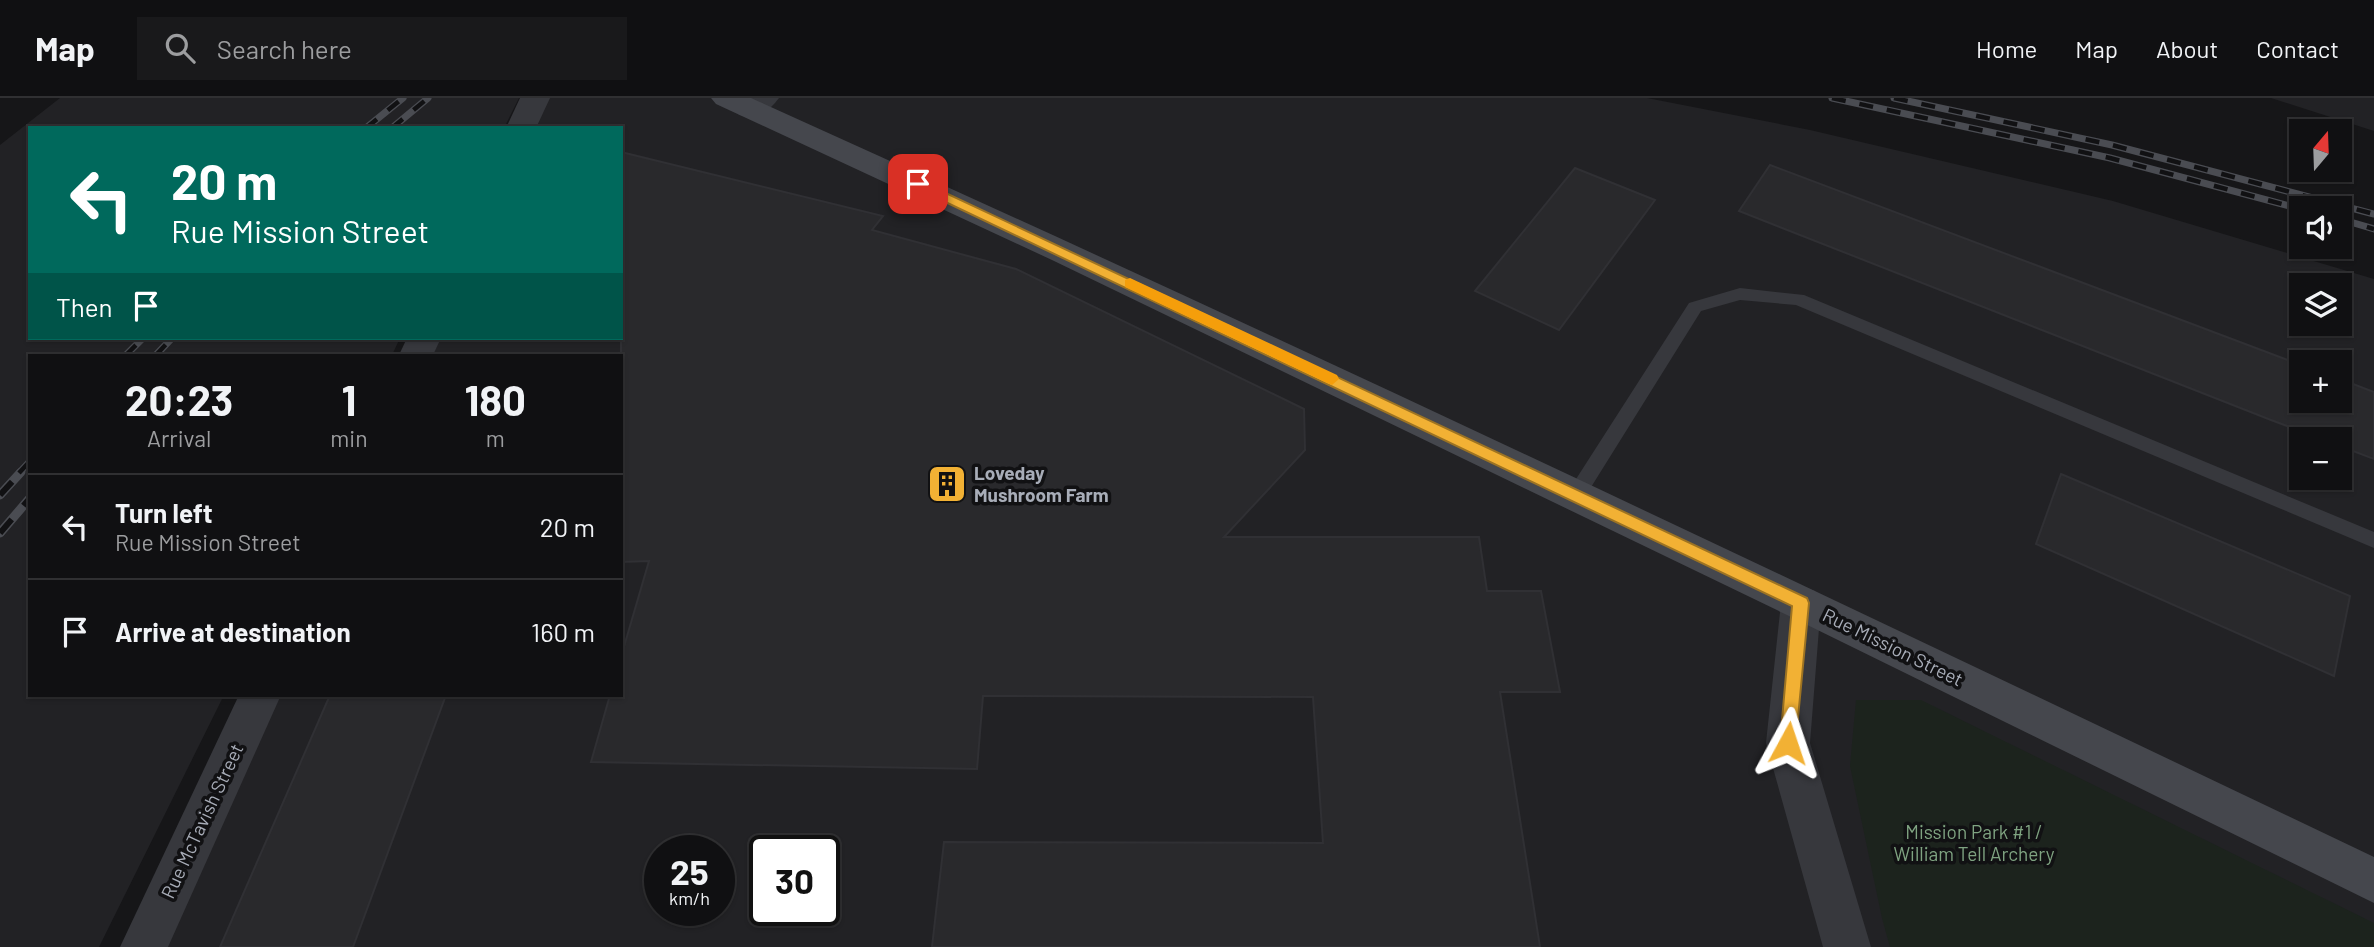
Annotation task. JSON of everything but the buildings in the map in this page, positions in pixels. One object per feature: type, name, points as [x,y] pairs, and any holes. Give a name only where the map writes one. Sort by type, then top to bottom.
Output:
[{"type":"street","points":[[522,126],[535,98]]},
{"type":"street","name":"Rue Mission Street","points":[[746,101],[1576,495],[2374,880]]},
{"type":"street","points":[[1801,603],[1788,743],[1847,947]]},
{"type":"street","name":"Rue McTavish Street","points":[[144,947],[259,697]]},
{"type":"lane","points":[[1576,495],[1695,307],[1740,294],[1798,299],[2374,540]]},
{"type":"shaded area","points":[[60,98],[519,98],[505,126],[28,126],[28,340],[399,340],[392,354],[28,354],[28,697],[223,697],[99,947],[0,947],[0,145]]},
{"type":"shaded area","points":[[535,98],[711,98],[748,114],[771,98],[1647,98],[1810,130],[2113,201],[2289,254],[2289,259],[2307,259],[2374,279],[2374,947],[144,947],[259,697],[623,697],[623,354],[416,354],[423,340],[623,340],[623,126],[522,126]]},
{"type":"shaded area","points":[[2271,98],[2374,98],[2374,131],[2352,124],[2352,119],[2337,119]]},
{"type":"green space","name":"Mission Park #1 / William Tell Archery","points":[[1856,700],[1921,700],[2374,923],[2374,947],[1890,947],[1850,766]]},
{"type":"railway","points":[[368,126],[403,98]]},
{"type":"railway","points":[[394,126],[428,98]]},
{"type":"railway","points":[[1832,98],[2110,158],[2289,206]]},
{"type":"railway","points":[[1894,98],[2112,145],[2374,214]]},
{"type":"railway","points":[[2352,223],[2374,229]]},
{"type":"railway","points":[[127,354],[141,340]]},
{"type":"railway","points":[[157,354],[170,340]]},
{"type":"railway","points":[[19,473],[28,463]]},
{"type":"railway","points":[[0,495],[21,472]]},
{"type":"railway","points":[[0,533],[28,500]]},
{"type":"slow traffic","points":[[1130,283],[1332,379]]},
{"type":"place","name":"Loveday Mushroom Farm","points":[[947,484]]},
{"type":"route","points":[[918,184],[1801,603],[1788,743]]}]
